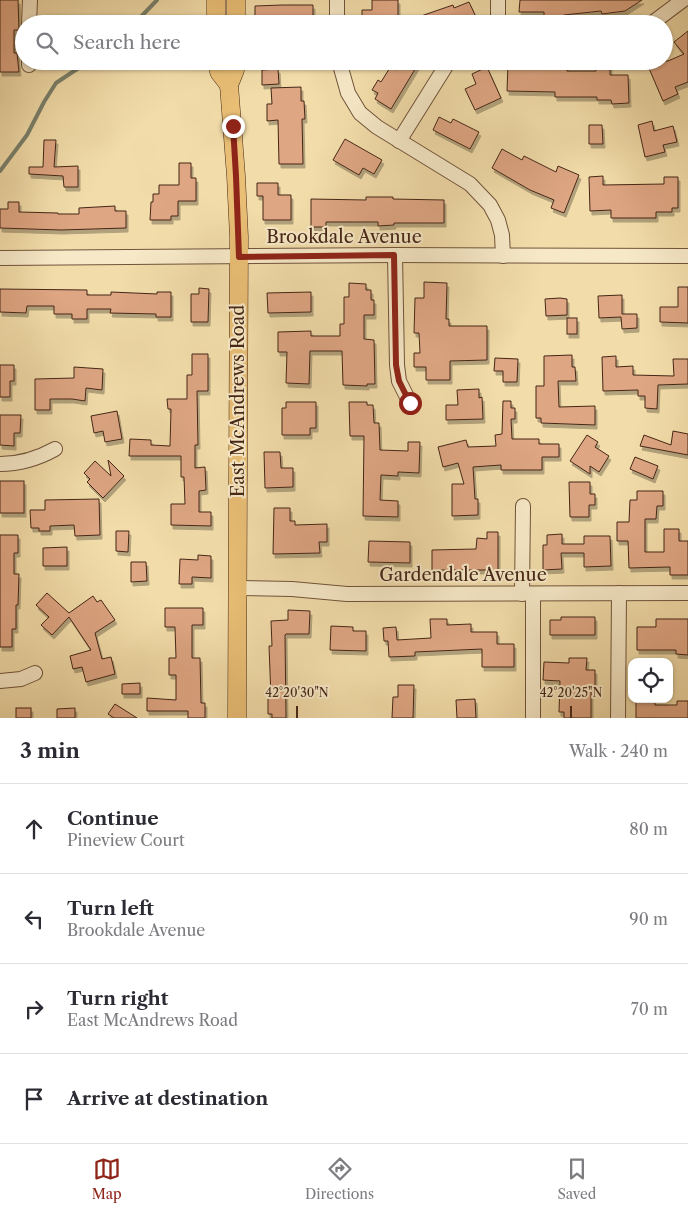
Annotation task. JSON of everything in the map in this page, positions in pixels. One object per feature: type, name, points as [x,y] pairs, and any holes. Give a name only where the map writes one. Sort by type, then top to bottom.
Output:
[{"type":"main road","points":[[216,0],[216,15]]},
{"type":"main road","points":[[236,0],[236,15]]},
{"type":"main road","name":"East McAndrews Road","points":[[219,70],[228,85],[236,176],[239,257],[238,718]]},
{"type":"main road","name":"East McAndrews Road","points":[[228,85],[235,70]]},
{"type":"street","points":[[30,0],[30,15]]},
{"type":"street","points":[[337,15],[338,0]]},
{"type":"street","points":[[498,0],[498,15]]},
{"type":"street","points":[[663,15],[683,0]]},
{"type":"street","points":[[342,70],[348,93],[360,112],[377,127],[470,184],[479,192],[490,205],[498,220],[502,235],[503,256]]},
{"type":"street","points":[[399,141],[443,70]]},
{"type":"street","points":[[394,255],[396,365],[399,381],[410,403]]},
{"type":"street","name":"Brookdale Avenue","points":[[0,258],[394,255],[688,256]]},
{"type":"street","points":[[0,464],[17,464],[39,458],[55,449]]},
{"type":"street","points":[[523,506],[533,718]]},
{"type":"street","name":"Gardendale Avenue","points":[[238,588],[292,588],[347,594],[688,593]]},
{"type":"street","points":[[618,718],[620,593]]},
{"type":"street","points":[[0,681],[21,679],[35,673]]},
{"type":"building","points":[[0,0],[18,0],[18,15],[15,15],[14,53],[15,70],[19,70],[19,72],[0,72]]},
{"type":"building","points":[[372,0],[398,0],[398,15],[362,15],[362,10],[372,10]]},
{"type":"building","points":[[520,0],[642,0],[625,11],[602,14],[601,11],[564,15],[544,15],[544,12],[519,12]]},
{"type":"building","points":[[469,2],[475,15],[424,15],[453,5],[454,8]]},
{"type":"building","points":[[313,5],[313,15],[255,15],[255,6]]},
{"type":"building","points":[[688,31],[688,82],[675,87],[678,94],[663,101],[650,70],[673,70],[673,59],[684,54],[674,42]]},
{"type":"building","points":[[262,70],[278,70],[279,84],[262,85]]},
{"type":"building","points":[[388,70],[415,70],[391,109],[375,99],[378,93],[372,90],[378,80],[381,82]]},
{"type":"building","points":[[481,70],[488,70],[501,98],[475,110],[465,89],[476,84],[472,74]]},
{"type":"building","points":[[508,70],[610,70],[610,75],[628,75],[629,103],[612,104],[611,100],[597,100],[597,97],[555,97],[555,92],[507,91]]},
{"type":"building","points":[[301,87],[301,101],[304,101],[305,119],[302,119],[303,164],[279,164],[278,120],[267,121],[267,104],[272,104],[271,88]]},
{"type":"building","points":[[439,117],[451,123],[453,119],[479,132],[470,149],[433,130]]},
{"type":"building","points":[[652,121],[654,131],[673,126],[677,142],[663,145],[665,152],[645,157],[638,125]]},
{"type":"building","points":[[589,125],[602,125],[603,144],[589,144]]},
{"type":"building","points":[[345,139],[382,160],[374,174],[363,168],[359,175],[333,160]]},
{"type":"building","points":[[44,140],[56,140],[54,167],[78,166],[78,187],[64,187],[63,176],[29,174],[29,167],[43,167]]},
{"type":"building","points":[[502,149],[522,160],[524,156],[556,172],[558,166],[579,175],[564,213],[551,208],[554,200],[530,190],[492,168]]},
{"type":"building","points":[[179,163],[191,163],[191,178],[196,178],[196,201],[178,201],[178,216],[171,216],[171,220],[150,220],[153,194],[159,194],[159,185],[179,185]]},
{"type":"building","points":[[603,176],[603,185],[664,184],[664,177],[678,177],[678,208],[672,208],[672,212],[656,212],[656,218],[611,218],[611,210],[590,211],[589,177]]},
{"type":"building","points":[[257,183],[278,183],[278,195],[291,195],[291,220],[263,220],[263,196],[257,196]]},
{"type":"building","points":[[366,197],[444,200],[444,223],[394,223],[394,225],[378,226],[378,222],[326,222],[326,227],[311,227],[311,199],[366,200]]},
{"type":"building","points":[[8,202],[19,202],[19,212],[58,214],[79,214],[79,208],[115,206],[115,211],[126,211],[126,228],[61,230],[0,228],[0,209],[8,209]]},
{"type":"building","points":[[424,282],[447,283],[446,319],[449,319],[449,326],[487,326],[487,360],[450,361],[450,380],[426,380],[426,367],[414,367],[414,353],[420,353],[419,333],[414,333],[415,298],[424,298]]},
{"type":"building","points":[[349,283],[366,284],[366,290],[371,290],[371,300],[374,300],[374,315],[364,315],[364,339],[374,340],[375,384],[367,384],[367,386],[343,385],[342,351],[310,351],[309,384],[286,383],[287,352],[278,352],[278,332],[311,331],[311,336],[340,336],[340,324],[344,324],[344,297],[349,297]]},
{"type":"building","points":[[678,287],[688,287],[688,323],[660,322],[660,307],[678,307]]},
{"type":"building","points":[[199,288],[209,289],[208,322],[191,322],[191,294],[199,294]]},
{"type":"building","points":[[0,289],[87,290],[87,295],[111,295],[111,292],[157,294],[157,292],[171,292],[171,317],[156,317],[156,314],[110,313],[111,309],[87,309],[87,319],[72,319],[72,314],[54,314],[54,306],[27,306],[26,313],[0,312]]},
{"type":"building","points":[[311,292],[311,312],[268,313],[267,293]]},
{"type":"building","points":[[622,295],[622,314],[637,314],[637,328],[622,329],[621,317],[599,318],[598,296]]},
{"type":"building","points":[[545,299],[567,299],[567,315],[546,316]]},
{"type":"building","points":[[567,318],[577,318],[577,334],[567,334]]},
{"type":"building","points":[[192,354],[208,354],[208,391],[197,391],[198,445],[195,445],[195,468],[205,467],[206,490],[199,491],[199,512],[211,512],[211,526],[171,525],[171,504],[185,504],[184,477],[181,477],[181,456],[129,456],[130,439],[151,440],[151,445],[170,446],[171,409],[168,409],[167,399],[187,399],[187,375],[192,375]]},
{"type":"building","points":[[572,355],[572,367],[575,367],[576,381],[558,381],[559,407],[595,406],[595,425],[541,423],[541,418],[536,418],[536,386],[544,386],[544,356]]},
{"type":"building","points":[[616,356],[616,367],[633,366],[633,375],[674,376],[673,359],[688,359],[688,384],[658,385],[657,409],[645,408],[645,396],[638,396],[638,390],[603,391],[602,357]]},
{"type":"building","points":[[495,358],[518,359],[517,382],[503,382],[503,371],[494,371]]},
{"type":"building","points":[[0,365],[14,365],[14,381],[10,381],[10,397],[0,397]]},
{"type":"building","points":[[74,367],[103,369],[102,390],[86,388],[85,401],[50,399],[50,410],[35,410],[35,379],[74,378]]},
{"type":"building","points":[[479,389],[479,398],[482,397],[483,419],[446,420],[446,405],[458,405],[457,390]]},
{"type":"building","points":[[503,401],[511,401],[511,408],[515,408],[515,419],[511,419],[512,439],[539,439],[539,444],[559,444],[559,457],[542,457],[542,470],[501,470],[501,465],[473,467],[475,499],[478,499],[478,515],[452,516],[452,484],[464,484],[458,463],[443,467],[438,447],[466,440],[468,447],[496,446],[495,435],[502,434]]},
{"type":"building","points":[[286,402],[316,402],[316,428],[310,428],[310,435],[282,435],[282,408],[286,408]]},
{"type":"building","points":[[349,402],[367,402],[367,405],[373,405],[374,423],[379,423],[380,450],[408,451],[408,442],[420,442],[419,473],[398,472],[398,476],[381,475],[380,500],[398,501],[398,517],[363,516],[364,436],[350,436]]},
{"type":"building","points":[[117,411],[122,439],[105,442],[103,431],[94,433],[91,416]]},
{"type":"building","points":[[0,415],[21,415],[20,433],[14,433],[14,446],[0,445]]},
{"type":"building","points":[[673,431],[688,434],[688,455],[640,446],[644,435],[671,445]]},
{"type":"building","points":[[587,435],[598,442],[595,447],[609,456],[599,472],[590,466],[590,474],[570,461]]},
{"type":"building","points":[[264,452],[280,452],[281,468],[293,468],[293,487],[265,488]]},
{"type":"building","points":[[635,457],[658,466],[653,479],[630,469]]},
{"type":"building","points":[[108,460],[124,476],[103,498],[87,482],[90,479],[84,473],[95,461],[111,476]]},
{"type":"building","points":[[0,481],[24,481],[24,513],[0,513]]},
{"type":"building","points":[[569,482],[590,482],[590,494],[595,494],[595,505],[589,505],[589,517],[570,517]]},
{"type":"building","points":[[637,491],[663,491],[663,506],[657,506],[656,519],[645,519],[645,552],[664,552],[664,529],[679,529],[679,541],[688,541],[688,575],[670,575],[670,567],[629,568],[628,541],[617,541],[617,522],[629,522],[630,500],[637,500]]},
{"type":"building","points":[[99,499],[100,535],[75,536],[74,525],[50,526],[50,531],[39,531],[39,528],[31,528],[30,510],[45,510],[45,500]]},
{"type":"building","points":[[274,508],[290,508],[290,521],[295,521],[295,525],[327,524],[327,542],[319,542],[320,553],[273,554]]},
{"type":"building","points":[[116,531],[129,531],[128,552],[116,551]]},
{"type":"building","points":[[487,532],[498,532],[498,570],[432,570],[432,550],[476,549],[477,538],[487,539]]},
{"type":"building","points":[[562,534],[562,544],[584,544],[584,536],[610,536],[611,566],[584,567],[584,553],[561,553],[562,569],[543,570],[543,545],[547,545],[547,535]]},
{"type":"building","points":[[0,535],[18,535],[18,553],[14,553],[14,574],[19,574],[18,605],[16,605],[16,629],[12,629],[12,647],[0,647]]},
{"type":"building","points":[[369,541],[410,542],[410,563],[368,562]]},
{"type":"building","points":[[67,547],[67,566],[43,566],[43,548]]},
{"type":"building","points":[[198,555],[211,556],[211,578],[192,577],[192,584],[179,584],[180,559],[198,560]]},
{"type":"building","points":[[131,562],[146,562],[147,581],[131,582]]},
{"type":"building","points":[[47,593],[69,613],[93,596],[97,602],[101,600],[115,620],[95,633],[102,659],[111,657],[115,674],[86,682],[82,667],[73,669],[70,656],[91,650],[69,617],[52,635],[41,625],[49,617],[36,605]]},
{"type":"building","points":[[165,608],[203,608],[203,625],[192,625],[192,658],[200,658],[201,703],[205,703],[205,718],[188,718],[188,711],[147,711],[147,698],[176,700],[176,675],[169,675],[169,658],[176,658],[175,627],[165,627]]},
{"type":"building","points":[[288,610],[310,611],[309,634],[285,635],[286,718],[272,718],[272,714],[268,714],[268,698],[271,698],[269,646],[272,646],[271,621],[288,620]]},
{"type":"building","points":[[561,617],[595,617],[595,635],[550,635],[550,620],[561,620]]},
{"type":"building","points":[[430,619],[447,619],[447,625],[471,624],[471,632],[497,632],[497,644],[514,644],[514,667],[482,667],[482,649],[415,652],[415,656],[389,657],[388,641],[384,641],[383,628],[396,627],[397,640],[431,638]]},
{"type":"building","points":[[656,619],[688,619],[688,655],[676,654],[676,650],[637,650],[637,627],[656,627]]},
{"type":"building","points":[[331,626],[353,627],[353,631],[366,631],[366,651],[330,650]]},
{"type":"building","points":[[569,658],[587,658],[586,670],[595,670],[595,687],[591,687],[591,718],[564,718],[564,712],[559,712],[560,681],[543,680],[544,662],[569,663]]},
{"type":"building","points":[[140,683],[140,694],[122,694],[122,684]]},
{"type":"building","points":[[398,685],[414,685],[413,718],[392,718],[393,697],[398,697]]},
{"type":"building","points":[[475,699],[476,718],[457,718],[456,700]]},
{"type":"building","points":[[677,701],[688,701],[688,718],[636,718],[636,703],[677,705]]},
{"type":"building","points":[[115,704],[137,718],[114,718],[108,714]]},
{"type":"building","points":[[16,708],[31,708],[31,718],[16,718]]},
{"type":"building","points":[[75,708],[75,718],[57,718],[57,709]]},
{"type":"waterway","points":[[143,15],[157,0]]},
{"type":"waterway","points":[[0,171],[27,135],[56,83],[76,70]]},
{"type":"route","points":[[233,126],[239,257],[394,255],[396,365],[399,381],[410,403]]}]
